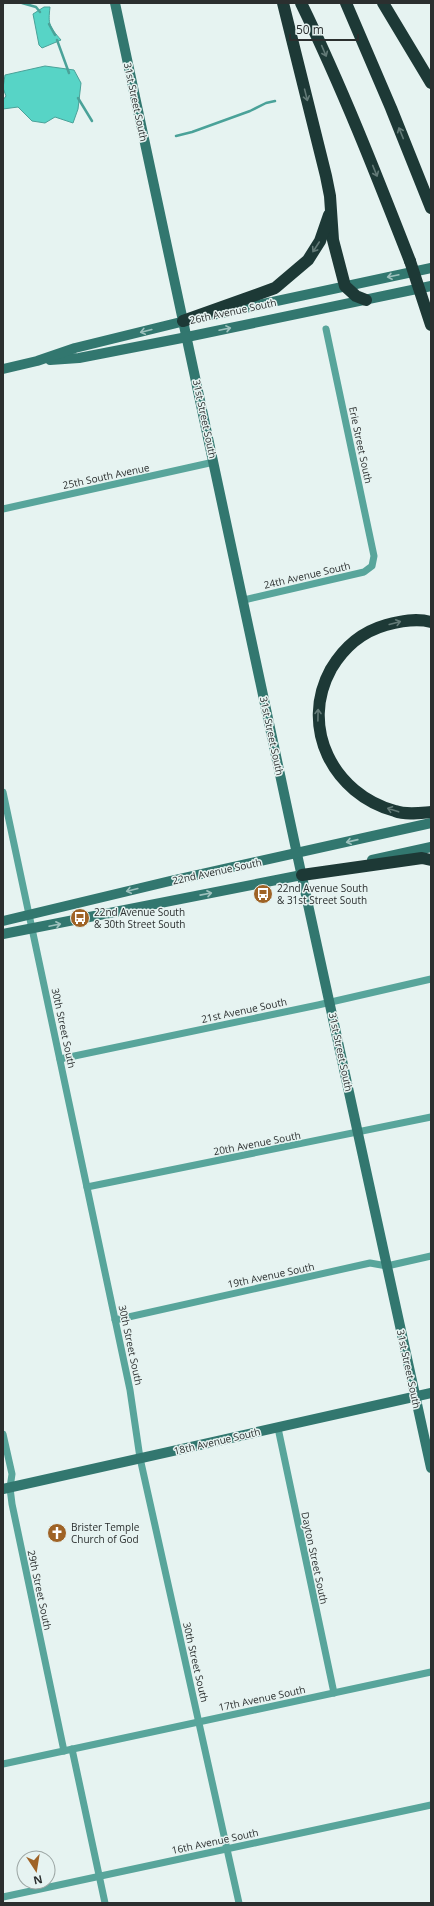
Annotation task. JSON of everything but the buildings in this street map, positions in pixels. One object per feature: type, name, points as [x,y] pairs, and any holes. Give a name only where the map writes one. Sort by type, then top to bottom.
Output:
[{"type":"highway","points":[[283,3],[330,196],[333,240],[345,286],[356,296],[366,300]]},
{"type":"highway","points":[[301,3],[322,46],[367,151],[410,261],[431,325]]},
{"type":"highway","points":[[346,3],[391,108],[431,208]]},
{"type":"highway","points":[[383,3],[431,83]]},
{"type":"highway","points":[[183,321],[275,288],[294,273],[308,260],[320,241],[328,220],[330,196]]},
{"type":"highway","points":[[431,622],[421,619],[401,621],[366,633],[348,645],[336,659],[321,690],[318,704],[318,723],[323,743],[334,769],[345,783],[360,795],[395,812],[431,812]]},
{"type":"highway","points":[[302,875],[422,858],[431,860]]},
{"type":"main road","name":"31st Street South","points":[[115,3],[244,600],[297,854],[331,1002],[431,1468]]},
{"type":"main road","name":"26th Avenue South","points":[[3,369],[36,361],[75,348],[183,321],[431,268]]},
{"type":"main road","name":"26th Avenue South","points":[[36,361],[79,358],[431,286]]},
{"type":"main road","name":"22nd Avenue South","points":[[3,921],[170,880],[297,854],[431,823]]},
{"type":"main road","name":"22nd Avenue South","points":[[3,934],[302,875],[431,847]]},
{"type":"main road","name":"18th Avenue South","points":[[7,1488],[431,1393]]},
{"type":"street","name":"Erie Street South","points":[[326,329],[374,556],[372,566]]},
{"type":"street","name":"25th South Avenue","points":[[3,509],[214,462]]},
{"type":"street","name":"24th Avenue South","points":[[244,600],[364,572],[372,566]]},
{"type":"street","name":"30th Street South","points":[[3,792],[116,1320],[130,1390],[140,1458],[239,1903]]},
{"type":"street","name":"21st Avenue South","points":[[60,1058],[331,1002],[431,979]]},
{"type":"street","name":"20th Avenue South","points":[[87,1188],[431,1117]]},
{"type":"street","name":"19th Avenue South","points":[[116,1320],[370,1264],[387,1266],[431,1256]]},
{"type":"street","name":"Dayton Street South","points":[[278,1428],[334,1693]]},
{"type":"street","name":"29th Street South","points":[[3,1434],[12,1474],[7,1488],[105,1903]]},
{"type":"street","name":"17th Avenue South","points":[[3,1764],[431,1672]]},
{"type":"street","name":"16th Avenue South","points":[[3,1897],[431,1805]]},
{"type":"water","points":[[44,7],[50,7],[50,25],[61,40],[42,48],[39,45],[33,14]]},
{"type":"water","points":[[45,66],[74,70],[81,83],[78,109],[73,123],[55,117],[45,123],[32,121],[18,107],[3,109],[3,100],[6,96],[3,88],[5,75]]},
{"type":"waterway","points":[[22,3],[36,7],[40,12]]},
{"type":"waterway","points":[[49,24],[55,35]]},
{"type":"waterway","points":[[57,40],[69,73]]},
{"type":"waterway","points":[[78,98],[92,121]]},
{"type":"waterway","points":[[176,136],[192,132],[250,111],[266,103],[275,101]]},
{"type":"place","name":"22nd Avenue South & 31st Street South","points":[[263,894]]},
{"type":"place","name":"22nd Avenue South & 30th Street South","points":[[80,918]]},
{"type":"place","name":"Brister Temple Church of God","points":[[57,1533]]}]
